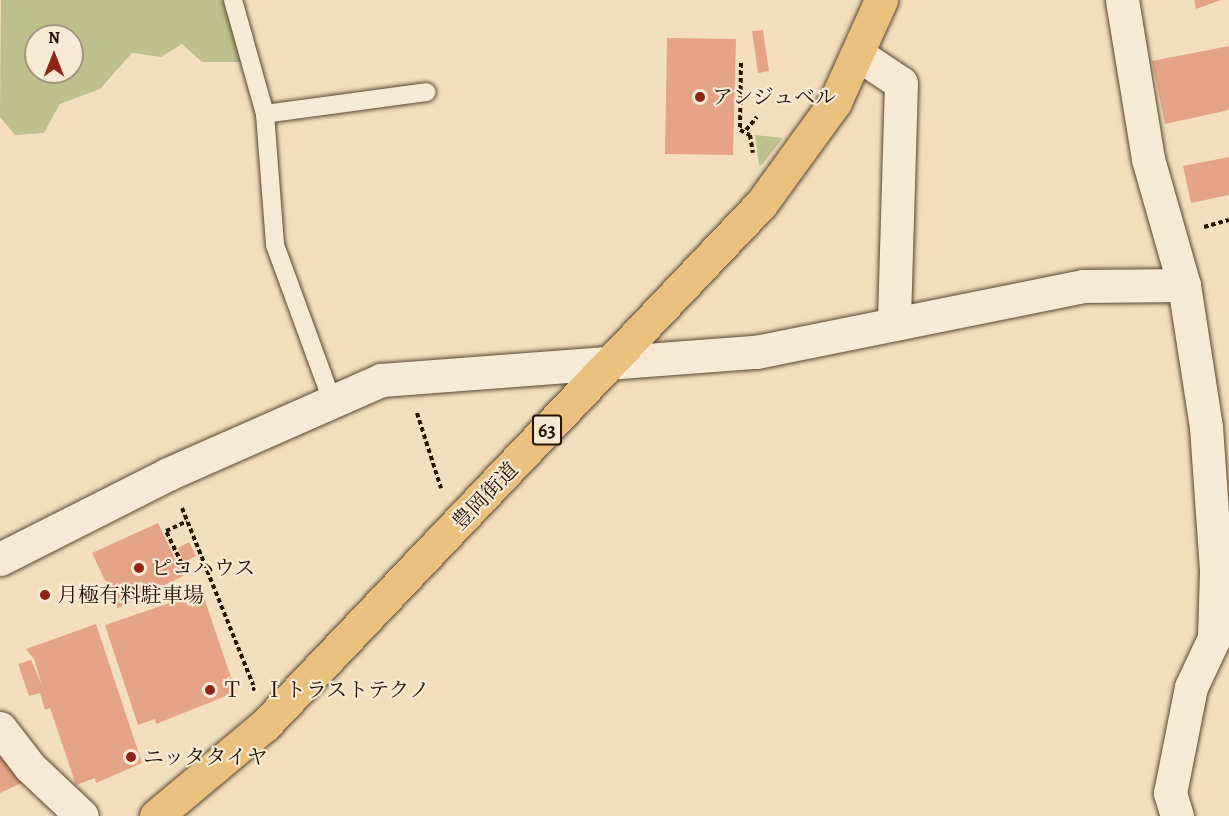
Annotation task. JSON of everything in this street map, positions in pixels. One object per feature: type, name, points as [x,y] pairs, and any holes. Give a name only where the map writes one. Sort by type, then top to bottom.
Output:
[{"type":"main road","name":"豊岡街道","points":[[156,816],[265,724],[612,362],[782,180],[819,129],[859,55],[881,0]]},
{"type":"street","points":[[1122,0],[1148,159],[1184,285],[1206,427],[1222,638],[1191,687],[1170,793],[1176,816]]},
{"type":"street","points":[[859,55],[901,83],[894,324]]},
{"type":"street","points":[[0,559],[168,474],[331,398],[404,375],[756,352],[1083,286],[1184,285]]},
{"type":"street","points":[[0,728],[30,767],[82,816]]},
{"type":"lane","points":[[233,0],[265,114],[274,245],[331,398]]},
{"type":"lane","points":[[265,114],[427,92]]},
{"type":"path","points":[[741,63],[740,130],[746,130],[757,117]]},
{"type":"path","points":[[746,130],[753,157]]},
{"type":"path","points":[[404,375],[443,495]]},
{"type":"path","points":[[168,474],[258,697]]},
{"type":"path","points":[[185,570],[166,531],[187,521]]},
{"type":"green space","points":[[1,0],[223,0],[242,62],[202,62],[182,44],[161,57],[132,53],[100,89],[60,104],[44,133],[15,135],[0,117]]},
{"type":"green space","points":[[755,135],[783,138],[761,166],[759,165]]},
{"type":"building","points":[[1194,0],[1221,0],[1196,9]]},
{"type":"building","points":[[763,30],[769,71],[758,73],[752,31]]},
{"type":"building","name":"アンジュベル","points":[[667,38],[736,39],[733,155],[665,154]]},
{"type":"building","points":[[1229,46],[1229,110],[1165,124],[1152,61]]},
{"type":"building","points":[[1229,157],[1229,195],[1191,203],[1183,166]]},
{"type":"building","name":"ピコハウス","points":[[158,523],[183,576],[118,608],[92,553]]},
{"type":"building","points":[[189,542],[196,556],[184,562],[178,548]]},
{"type":"building","points":[[202,592],[236,692],[156,724],[155,719],[138,725],[105,625]]},
{"type":"building","points":[[96,624],[142,763],[96,783],[95,778],[76,785],[50,708],[45,710],[40,693],[29,696],[18,664],[31,660],[42,685],[34,659],[26,649]]},
{"type":"building","points":[[0,749],[26,781],[0,793]]},
{"type":"place","name":"アンジュベル","points":[[700,97]]},
{"type":"place","name":"ピコハウス","points":[[139,568]]},
{"type":"place","name":"月極有料駐車場","points":[[45,595]]},
{"type":"place","name":"Ｔ・Ｉトラストテクノ","points":[[210,690]]},
{"type":"place","name":"ニッタタイヤ","points":[[131,757]]}]
